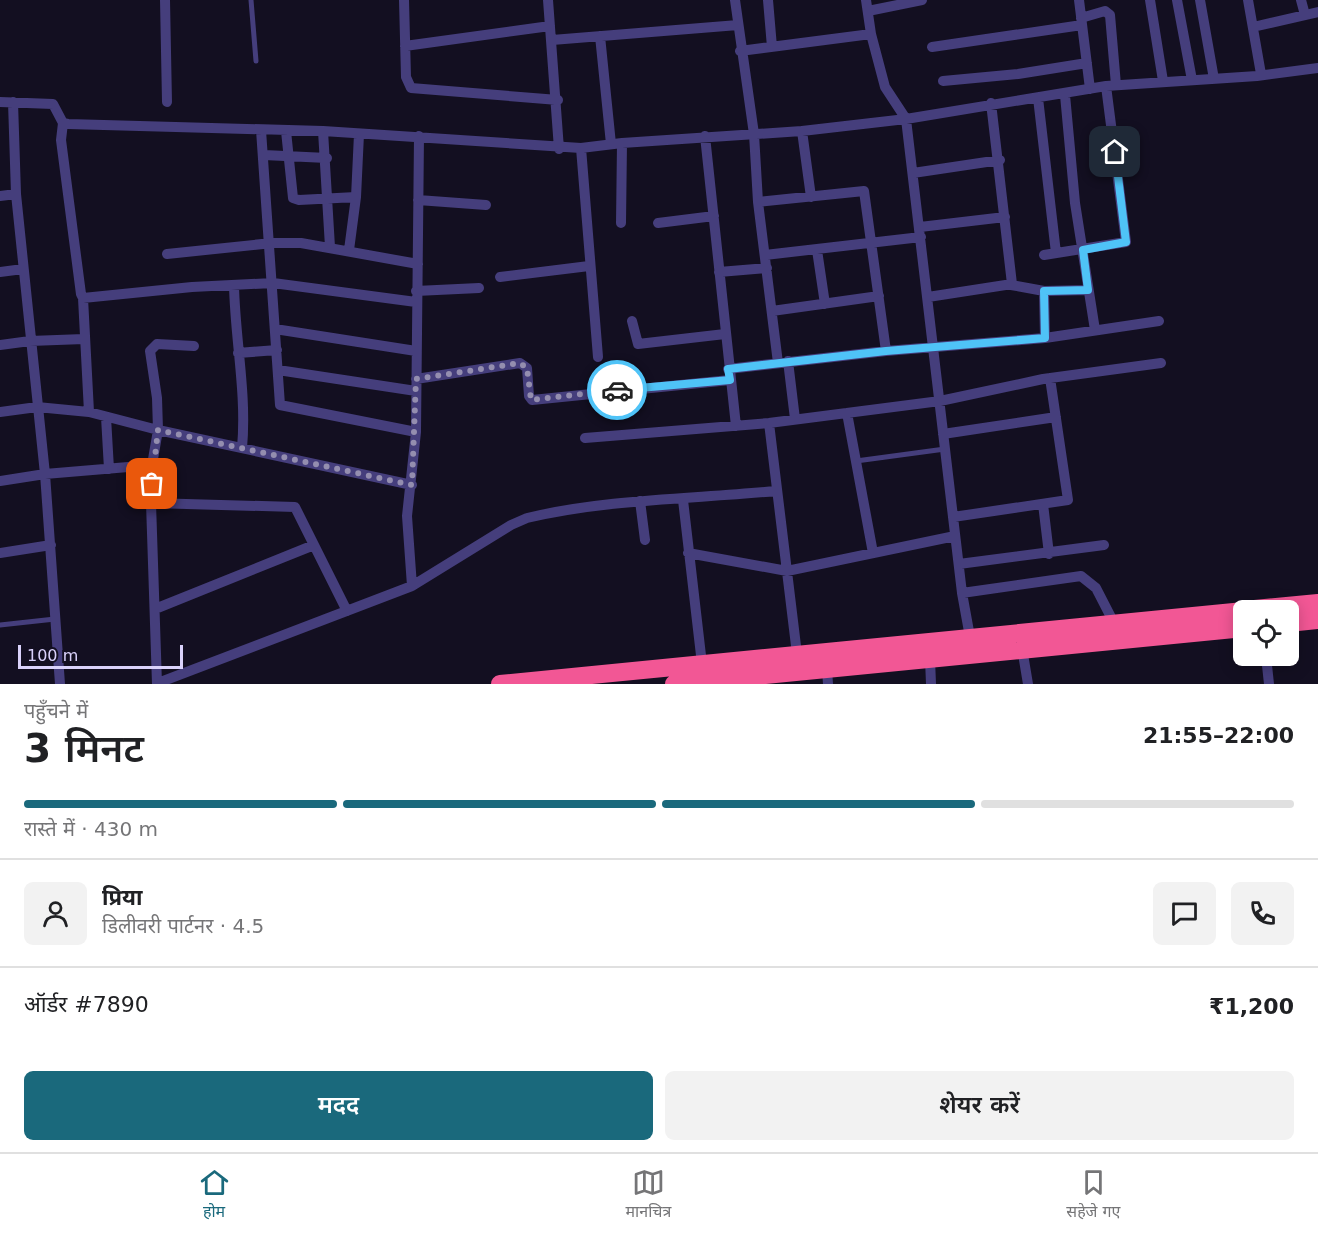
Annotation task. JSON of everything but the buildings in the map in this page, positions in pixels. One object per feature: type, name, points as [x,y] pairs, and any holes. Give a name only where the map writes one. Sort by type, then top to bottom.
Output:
[{"type":"highway","points":[[1299,605],[1318,603]]},
{"type":"highway","points":[[674,684],[797,654],[1233,611]]},
{"type":"highway","points":[[1299,622],[1318,620]]},
{"type":"highway","points":[[500,684],[701,676],[827,676],[930,659],[1022,648],[1233,629]]},
{"type":"street","points":[[165,0],[167,102]]},
{"type":"street","points":[[404,0],[407,84],[418,91],[558,100]]},
{"type":"street","points":[[548,0],[558,100],[559,149]]},
{"type":"street","points":[[735,0],[754,134],[759,202],[772,311],[795,419]]},
{"type":"street","points":[[768,0],[772,47]]},
{"type":"street","points":[[922,0],[867,5],[871,34],[885,87],[906,119],[935,347],[962,593],[970,637]]},
{"type":"street","points":[[1079,0],[1090,89]]},
{"type":"street","points":[[1150,0],[1163,81]]},
{"type":"street","points":[[1177,0],[1192,80]]},
{"type":"street","points":[[1200,0],[1214,79]]},
{"type":"street","points":[[1248,0],[1261,74]]},
{"type":"street","points":[[1301,0],[1305,15]]},
{"type":"street","points":[[932,47],[1082,21],[1105,11],[1110,15],[1111,86],[1126,242],[1044,255]]},
{"type":"street","points":[[1253,27],[1318,12]]},
{"type":"street","points":[[552,40],[738,25]]},
{"type":"street","points":[[405,46],[550,26]]},
{"type":"street","points":[[741,51],[871,34]]},
{"type":"street","points":[[600,36],[616,144],[621,223]]},
{"type":"street","points":[[943,81],[1018,74],[1087,63]]},
{"type":"street","points":[[63,123],[419,136],[559,149],[705,136],[802,131],[906,119],[991,103],[1065,95],[1111,86],[1214,79],[1318,68]]},
{"type":"street","points":[[1065,95],[1075,203],[1095,330]]},
{"type":"street","points":[[1038,98],[1056,254]]},
{"type":"street","points":[[0,102],[53,104],[63,123],[61,140],[83,298],[89,412]]},
{"type":"street","points":[[13,102],[16,194],[45,474],[60,684]]},
{"type":"street","points":[[991,103],[1000,160],[1011,285]]},
{"type":"street","points":[[261,130],[281,407],[416,432]]},
{"type":"street","points":[[286,131],[293,198],[299,200],[356,196]]},
{"type":"street","points":[[323,131],[327,159],[330,247]]},
{"type":"street","points":[[802,131],[811,196]]},
{"type":"street","points":[[349,250],[356,196],[359,134]]},
{"type":"street","points":[[412,586],[407,516],[416,432],[419,136]]},
{"type":"street","points":[[705,136],[736,426]]},
{"type":"street","points":[[581,148],[598,357]]},
{"type":"street","points":[[264,155],[327,159]]},
{"type":"street","points":[[913,172],[1000,160]]},
{"type":"street","points":[[759,202],[863,190],[886,351]]},
{"type":"street","points":[[0,196],[16,194]]},
{"type":"street","points":[[418,200],[486,205]]},
{"type":"street","points":[[658,223],[714,216]]},
{"type":"street","points":[[765,255],[871,245],[921,232],[1005,217]]},
{"type":"street","points":[[167,254],[268,243],[330,247],[418,264]]},
{"type":"street","points":[[817,250],[825,304]]},
{"type":"street","points":[[500,277],[589,266]]},
{"type":"street","points":[[0,272],[23,268]]},
{"type":"street","points":[[719,272],[766,268]]},
{"type":"street","points":[[83,298],[273,283],[416,297],[478,288]]},
{"type":"street","points":[[234,285],[243,410],[242,448]]},
{"type":"street","points":[[928,297],[1011,285],[1044,291],[1088,290]]},
{"type":"street","points":[[1044,291],[1045,338]]},
{"type":"street","points":[[772,311],[879,296]]},
{"type":"street","points":[[633,321],[638,344],[725,334]]},
{"type":"street","points":[[416,379],[520,363],[527,368],[529,396],[532,400],[729,375],[783,362],[1045,338],[1159,321]]},
{"type":"street","points":[[275,328],[416,351]]},
{"type":"street","points":[[0,345],[30,341],[84,339]]},
{"type":"street","points":[[194,346],[157,344],[151,348],[158,430],[152,465],[151,503],[158,684],[412,586],[510,525],[527,518],[640,501],[683,500],[777,491]]},
{"type":"street","points":[[238,353],[277,350]]},
{"type":"street","points":[[585,438],[768,423],[940,401],[1050,378],[1161,363]]},
{"type":"street","points":[[278,370],[416,391]]},
{"type":"street","points":[[953,517],[1065,502],[1069,496],[1050,378]]},
{"type":"street","points":[[0,412],[37,407],[89,412],[158,430],[412,485]]},
{"type":"street","points":[[847,413],[873,553]]},
{"type":"street","points":[[106,417],[109,469]]},
{"type":"street","points":[[944,434],[1056,417]]},
{"type":"street","points":[[768,423],[797,654]]},
{"type":"street","points":[[0,481],[45,474],[152,465]]},
{"type":"street","points":[[683,500],[701,676]]},
{"type":"street","points":[[640,501],[645,540]]},
{"type":"street","points":[[151,503],[292,506],[297,510],[347,611]]},
{"type":"street","points":[[1042,504],[1049,554]]},
{"type":"street","points":[[688,553],[787,572],[955,536]]},
{"type":"street","points":[[0,553],[51,545]]},
{"type":"street","points":[[155,609],[314,545]]},
{"type":"street","points":[[959,564],[1104,545]]},
{"type":"street","points":[[962,593],[1081,576],[1096,588],[1114,623]]},
{"type":"street","points":[[1022,648],[1028,684]]},
{"type":"street","points":[[930,659],[931,684]]},
{"type":"street","points":[[1267,666],[1269,684]]},
{"type":"lane","points":[[251,0],[256,61]]},
{"type":"lane","points":[[856,461],[945,449]]},
{"type":"lane","points":[[0,625],[56,619]]},
{"type":"way so far","points":[[152,484],[152,465],[158,430],[412,485],[416,432],[416,379],[520,363],[526,365],[527,368],[531,400],[617,390]]},
{"type":"route","points":[[617,390],[730,380],[728,369],[886,351],[1045,338],[1044,291],[1088,290],[1083,250],[1126,242],[1115,152]]}]
